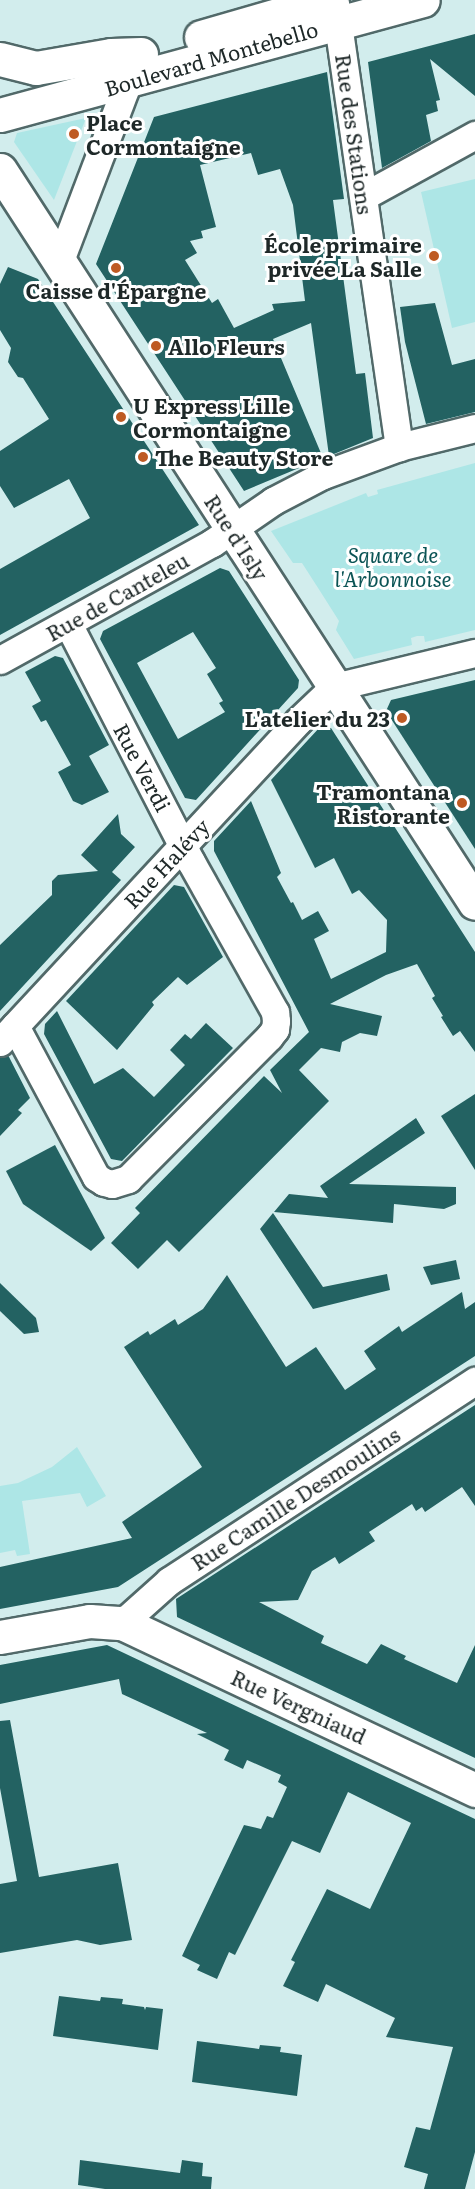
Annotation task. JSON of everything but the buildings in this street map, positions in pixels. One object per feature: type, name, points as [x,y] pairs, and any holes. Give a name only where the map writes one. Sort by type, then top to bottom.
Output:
[{"type":"street","name":"Boulevard Montebello","points":[[0,115],[134,67],[334,7],[423,0]]},
{"type":"street","name":"Rue des Stations","points":[[334,7],[364,196],[399,447]]},
{"type":"street","points":[[0,59],[36,68],[111,56],[134,67],[59,263]]},
{"type":"street","name":"Boulevard Montebello","points":[[0,95],[95,70],[134,67]]},
{"type":"street","points":[[364,196],[475,135]]},
{"type":"street","name":"Rue d'Isly","points":[[0,170],[475,903]]},
{"type":"street","name":"Rue de Canteleu","points":[[0,660],[68,624],[232,530],[273,501],[303,485],[399,447],[475,428]]},
{"type":"street","name":"Rue Verdi","points":[[8,1034],[96,1177],[112,1184],[128,1179],[275,1029],[275,1012],[183,844],[68,624]]},
{"type":"street","points":[[334,687],[475,653]]},
{"type":"street","name":"Rue Halévy","points":[[8,1034],[183,844],[334,687]]},
{"type":"street","name":"Rue Camille Desmoulins","points":[[122,1623],[169,1581],[475,1381]]},
{"type":"street","points":[[0,1637],[90,1621],[122,1623]]},
{"type":"street","name":"Rue Vergniaud","points":[[122,1623],[475,1790]]},
{"type":"green space","points":[[86,118],[54,200],[14,142],[17,133]]},
{"type":"green space","points":[[475,179],[475,322],[452,328],[421,192]]},
{"type":"green space","name":"Square de l'Arbonnoise","points":[[475,463],[475,630],[425,642],[424,636],[417,636],[411,638],[412,645],[354,659],[336,630],[339,621],[302,563],[293,563],[271,531],[366,493],[368,497],[378,494],[377,490]]},
{"type":"green space","points":[[77,1447],[106,1496],[87,1507],[80,1493],[22,1501],[30,1554],[17,1556],[15,1550],[0,1553],[0,1486],[18,1483],[52,1467]]},
{"type":"place","name":"Place Cormontaigne","points":[[74,134]]},
{"type":"place","name":"École primaire privée La Salle","points":[[434,256]]},
{"type":"place","name":"Caisse d'Épargne","points":[[116,268]]},
{"type":"place","name":"Allo Fleurs","points":[[156,346]]},
{"type":"place","name":"U Express Lille Cormontaigne","points":[[121,417]]},
{"type":"place","name":"The Beauty Store","points":[[143,457]]},
{"type":"place","name":"L'atelier du 23","points":[[402,718]]},
{"type":"place","name":"Tramontana Ristorante","points":[[462,803]]}]
